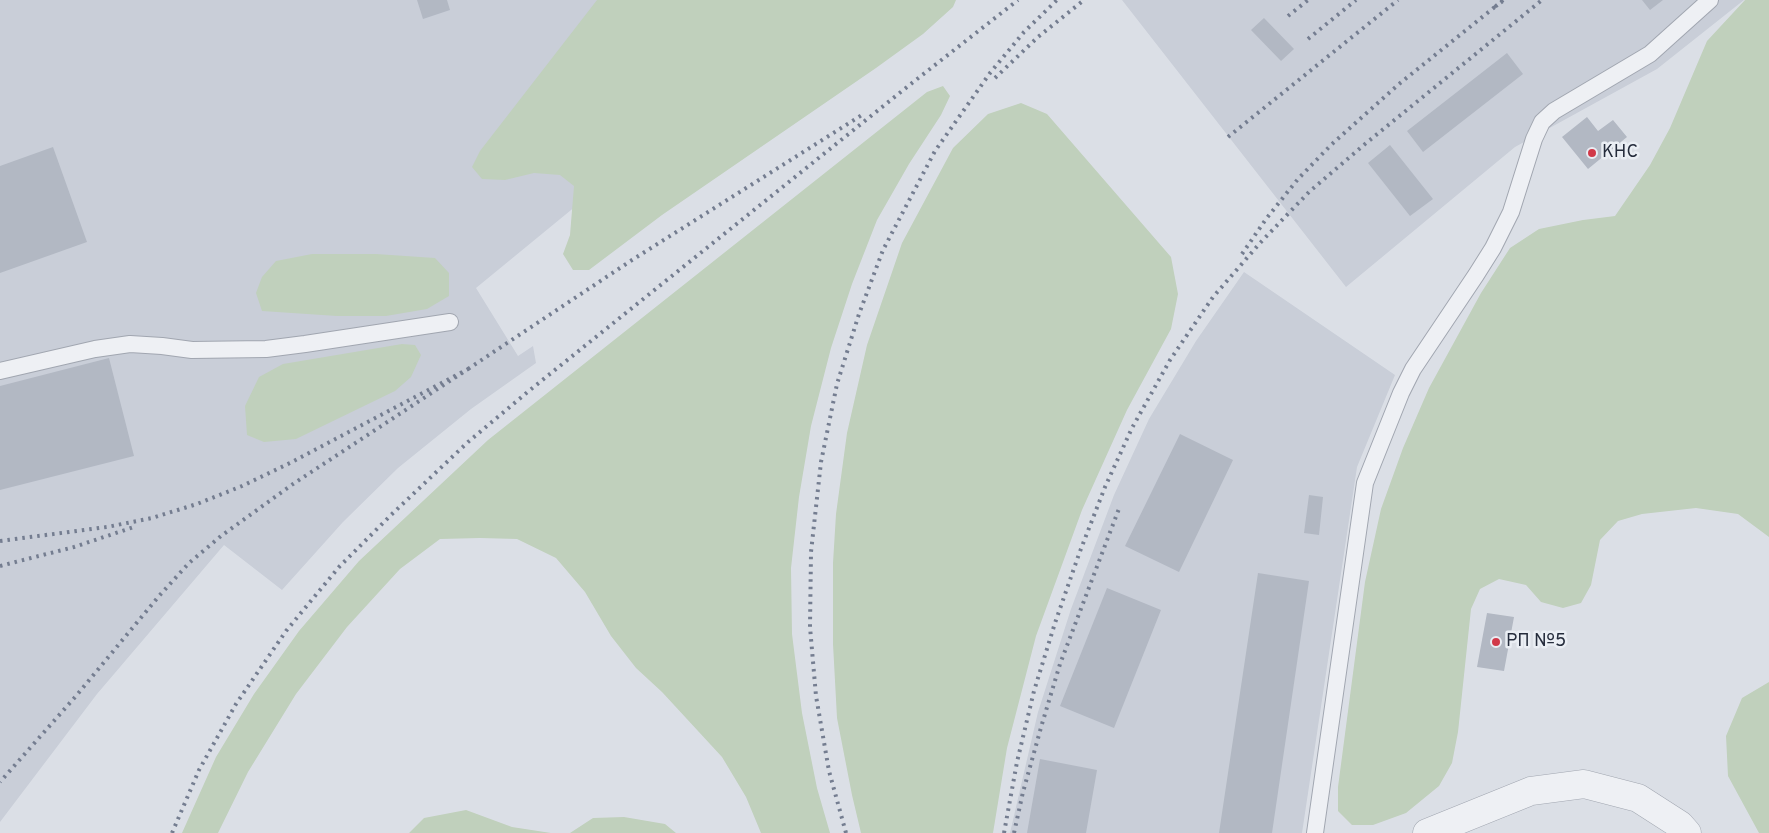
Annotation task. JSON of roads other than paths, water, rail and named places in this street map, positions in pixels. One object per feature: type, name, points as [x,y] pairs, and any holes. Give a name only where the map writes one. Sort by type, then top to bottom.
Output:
[{"type":"street","points":[[1427,833],[1531,791],[1584,784],[1638,798],[1680,825],[1686,833]]},
{"type":"lane","points":[[1315,833],[1365,483],[1412,369],[1493,248],[1511,212],[1534,139],[1542,122],[1554,111],[1650,54],[1710,0]]},
{"type":"lane","points":[[0,371],[95,349],[130,344],[192,350],[266,349],[450,322]]},
{"type":"railway","points":[[172,833],[199,770],[236,704],[286,631],[339,567],[391,515],[468,442],[530,390],[1018,0]]},
{"type":"railway","points":[[846,833],[829,771],[816,696],[810,627],[811,552],[821,462],[837,384],[859,314],[883,250],[935,151],[990,73],[1024,32],[1057,0]]},
{"type":"railway","points":[[995,78],[1038,37],[1084,0]]},
{"type":"railway","points":[[1288,16],[1308,0]]},
{"type":"railway","points":[[1308,39],[1356,0]]},
{"type":"railway","points":[[1228,137],[1398,0]]},
{"type":"railway","points":[[1503,0],[1496,6],[1504,0]]},
{"type":"railway","points":[[1004,833],[1017,762],[1034,691],[1079,554],[1105,487],[1132,428],[1170,360],[1213,297],[1260,243],[1309,192],[1542,0]]},
{"type":"railway","points":[[1242,254],[1266,219],[1298,179],[1331,145],[1399,84],[1496,6]]},
{"type":"railway","points":[[468,369],[632,260],[865,113]]},
{"type":"railway","points":[[0,541],[107,527],[152,518],[197,504],[242,486],[290,463],[468,369],[293,484],[221,536],[189,563],[0,782]]},
{"type":"railway","points":[[1014,833],[1023,792],[1060,664],[1120,506]]},
{"type":"railway","points":[[0,566],[74,547],[134,527]]},
{"type":"place","name":"КНС","points":[[1592,153]]},
{"type":"place","name":"РП №5","points":[[1496,642]]}]
